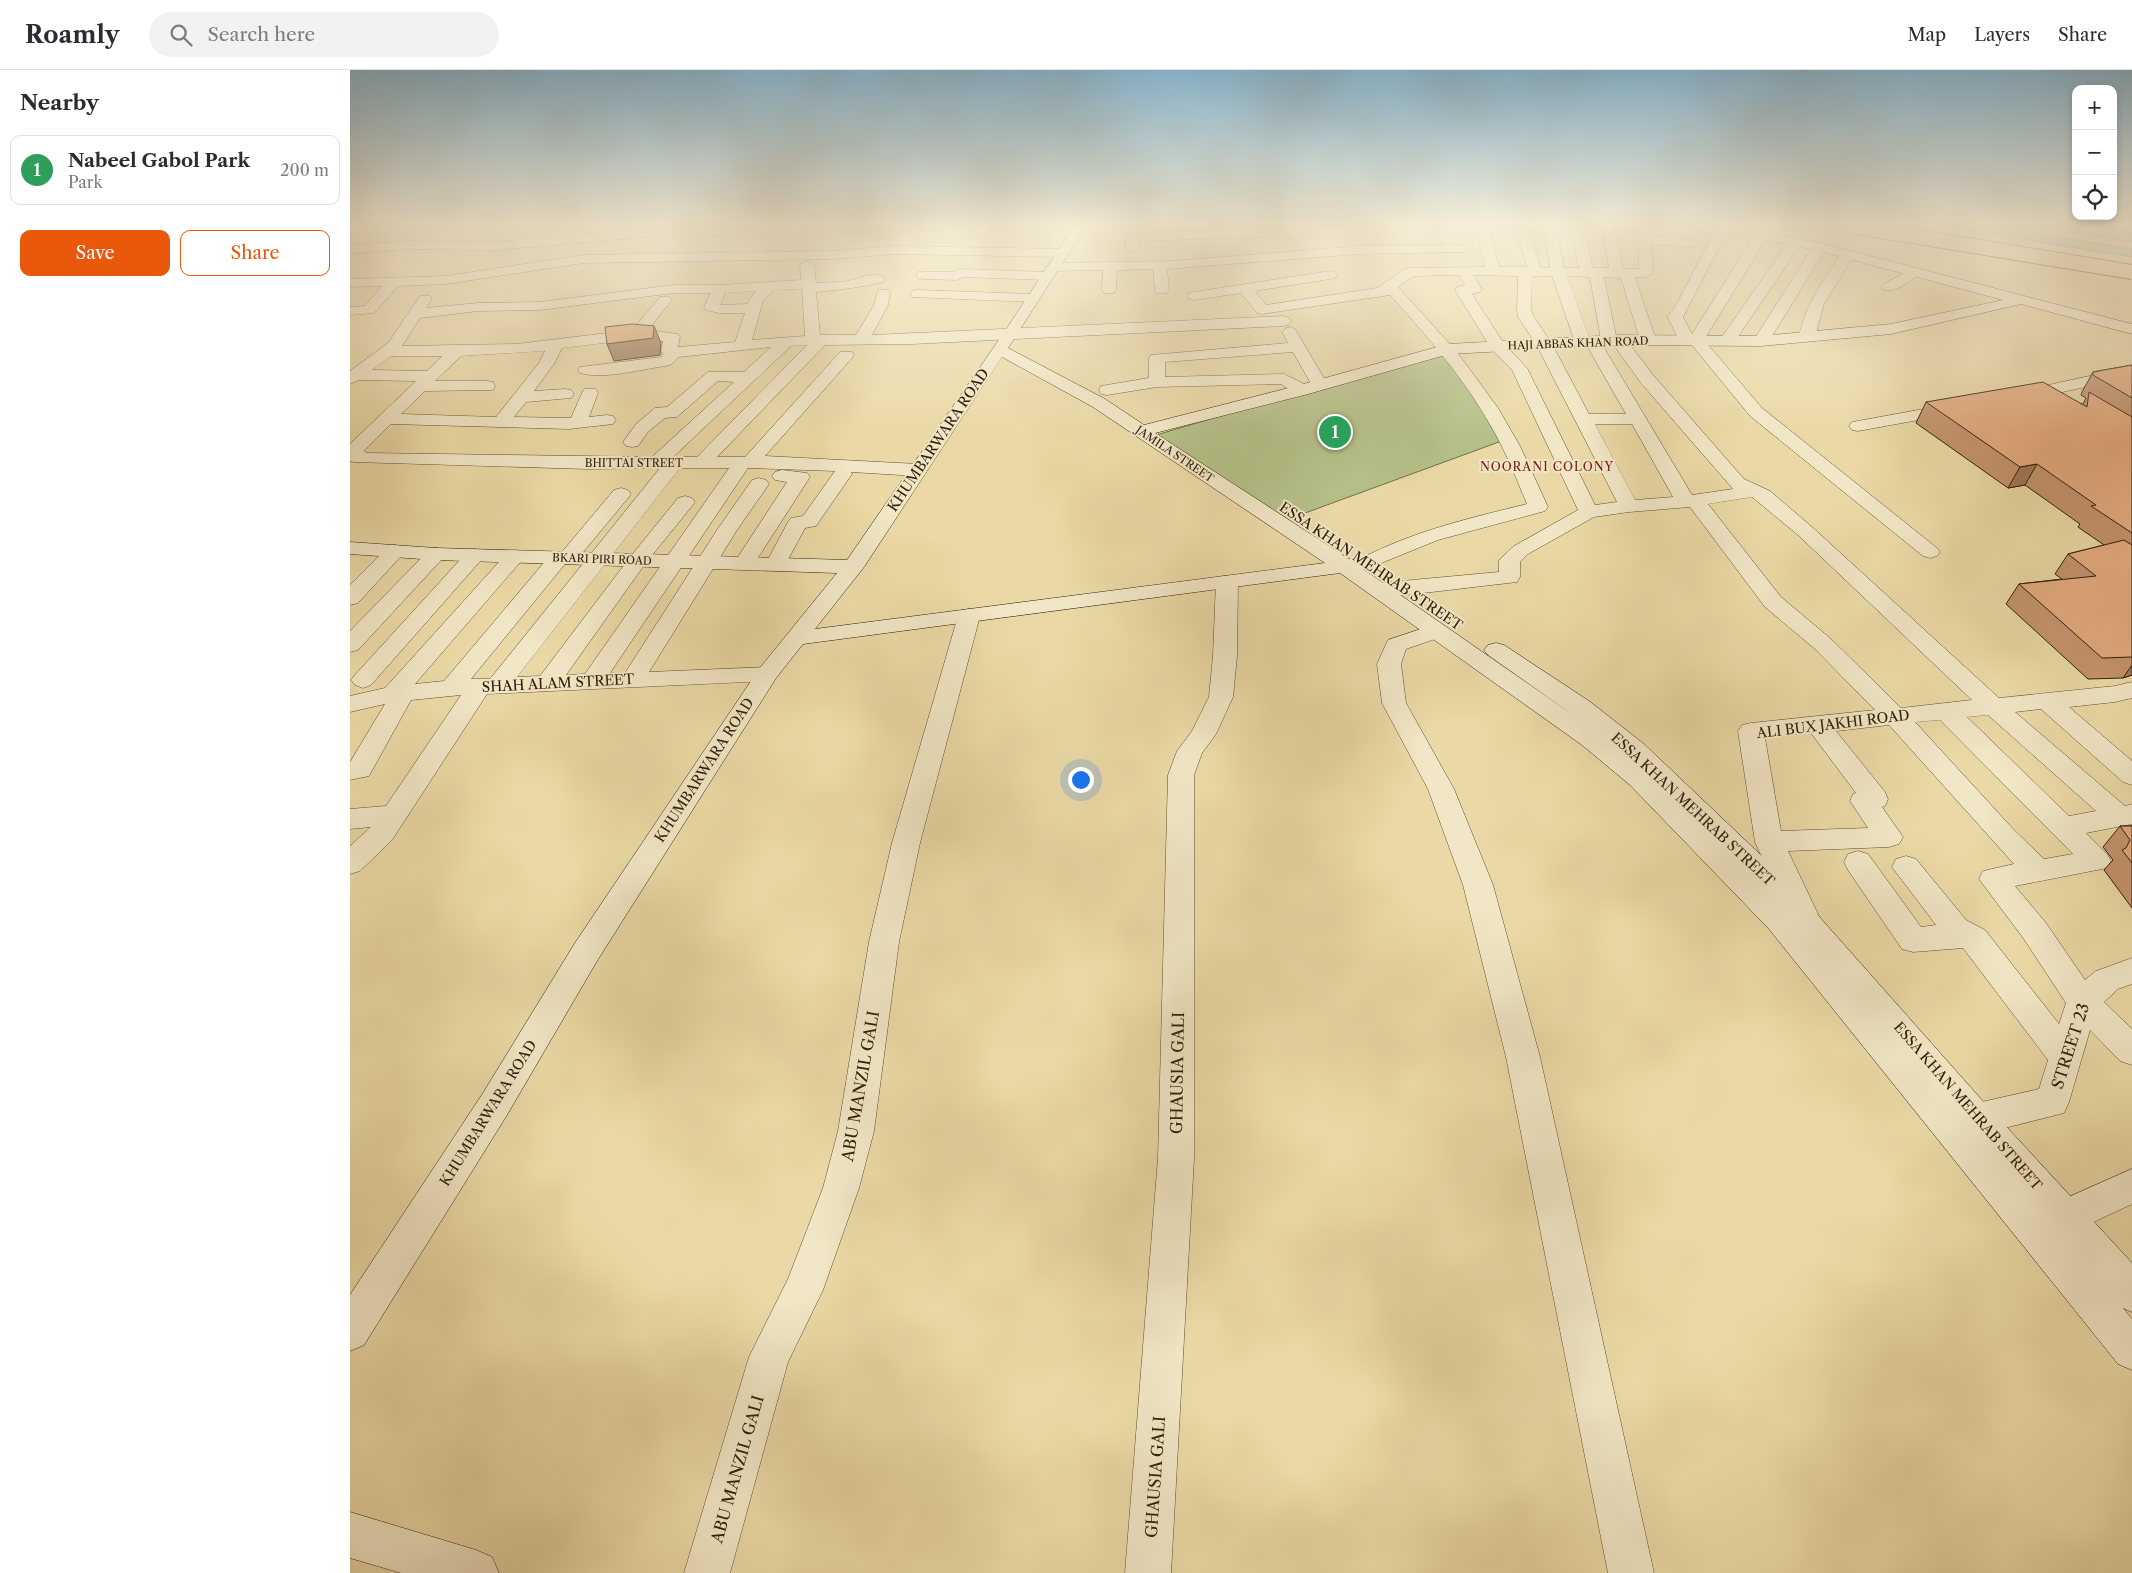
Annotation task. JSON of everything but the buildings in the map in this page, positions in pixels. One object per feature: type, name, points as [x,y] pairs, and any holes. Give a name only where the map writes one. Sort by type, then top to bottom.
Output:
[{"type":"street","points":[[354,315],[368,310],[382,295]]},
{"type":"street","points":[[352,377],[394,346],[429,295]]},
{"type":"street","points":[[611,304],[615,295]]},
{"type":"street","points":[[354,315],[390,318],[469,305],[611,304],[648,295]]},
{"type":"street","points":[[688,302],[716,295]]},
{"type":"street","points":[[717,295],[711,307],[719,309],[754,308]]},
{"type":"street","points":[[742,346],[756,300],[761,295]]},
{"type":"street","points":[[701,463],[810,350],[809,295]]},
{"type":"street","points":[[861,340],[879,295]]},
{"type":"street","points":[[887,295],[910,305],[943,295]]},
{"type":"street","points":[[912,339],[910,305],[914,295]]},
{"type":"street","name":"KHUMBARWARA ROAD","points":[[350,1331],[496,1104],[586,952],[767,674],[853,567],[1037,295]]},
{"type":"street","points":[[1199,295],[1194,296],[1218,353]]},
{"type":"street","points":[[1251,295],[1262,310],[1280,314],[1320,385]]},
{"type":"street","points":[[586,370],[602,370],[668,362],[708,349],[787,341],[810,350],[846,354],[1084,332],[1208,326],[1280,314],[1305,299],[1362,295]]},
{"type":"street","points":[[1375,577],[1393,549],[1418,539],[1538,507],[1518,429],[1483,398],[1448,350],[1399,295]]},
{"type":"street","points":[[1465,295],[1498,347],[1520,368],[1590,512]]},
{"type":"street","points":[[1526,295],[1524,310],[1526,317],[1544,344],[1629,506]]},
{"type":"street","points":[[1572,295],[1601,341],[1636,419],[1690,501],[1773,602],[1822,644],[1895,716],[1977,808],[2038,871]]},
{"type":"street","points":[[1595,295],[1601,341],[1647,379],[1737,483],[1762,495],[1806,531],[1994,707],[2126,816]]},
{"type":"street","points":[[1634,295],[1648,340]]},
{"type":"street","points":[[1687,295],[1680,311],[1675,316],[1691,340],[1756,412],[1930,552]]},
{"type":"street","points":[[1691,340],[1721,295]]},
{"type":"street","points":[[1727,341],[1759,295]]},
{"type":"street","points":[[1761,341],[1790,295]]},
{"type":"street","points":[[1807,336],[1808,324],[1823,295]]},
{"type":"street","points":[[2002,295],[2132,329]]},
{"type":"street","points":[[2028,295],[2132,322]]},
{"type":"street","points":[[636,335],[664,300]]},
{"type":"street","name":"HAJI ABBAS KHAN ROAD","points":[[1151,429],[1448,350],[1601,341],[1761,341],[1891,329],[2021,300]]},
{"type":"street","points":[[941,309],[969,308]]},
{"type":"street","points":[[520,348],[530,323]]},
{"type":"street","points":[[387,351],[456,352],[556,345],[598,336],[620,328],[636,335],[672,337],[668,362]]},
{"type":"street","points":[[764,363],[810,350],[861,340],[1007,338]]},
{"type":"street","name":"ESSA KHAN MEHRAB STREET","points":[[1007,338],[1107,390],[1151,429],[1375,577],[1580,707],[1634,750],[1774,885],[1796,925],[2132,1350]]},
{"type":"street","name":"JAMILA STREET","points":[[1007,338],[1086,396],[1151,429]]},
{"type":"street","points":[[350,863],[382,833],[489,686],[598,559],[665,463],[787,341]]},
{"type":"street","points":[[502,421],[546,364],[556,345]]},
{"type":"street","points":[[1157,382],[1157,358],[1299,347]]},
{"type":"street","points":[[703,370],[708,349]]},
{"type":"street","points":[[350,455],[456,352]]},
{"type":"street","points":[[592,682],[746,462],[846,354]]},
{"type":"street","points":[[2000,400],[2057,390],[2132,372]]},
{"type":"street","points":[[632,442],[642,428],[661,412],[671,413],[714,376],[750,377]]},
{"type":"street","points":[[352,377],[425,381],[458,386],[487,386]]},
{"type":"street","points":[[1107,390],[1157,382],[1284,378],[1302,390]]},
{"type":"street","points":[[423,419],[458,386]]},
{"type":"street","points":[[2057,390],[2074,400]]},
{"type":"street","points":[[535,462],[573,423],[590,393]]},
{"type":"street","points":[[519,397],[565,394]]},
{"type":"street","points":[[1858,426],[1972,405]]},
{"type":"street","points":[[385,419],[573,423],[607,420]]},
{"type":"street","points":[[1518,429],[1548,428],[1636,419]]},
{"type":"street","name":"BHITTAI STREET","points":[[350,455],[361,458],[535,462],[746,462],[918,470]]},
{"type":"street","points":[[776,564],[798,522],[809,522],[843,474]]},
{"type":"street","points":[[745,563],[800,477],[782,476]]},
{"type":"street","points":[[632,680],[727,530],[759,484]]},
{"type":"street","points":[[796,638],[1227,582],[1375,577],[1508,577],[1510,560],[1521,550],[1590,512],[1629,506],[1690,501],[1754,491]]},
{"type":"street","points":[[451,688],[621,494]]},
{"type":"street","points":[[546,684],[638,560],[685,502]]},
{"type":"street","name":"BKARI PIRI ROAD","points":[[350,548],[436,554],[853,567]]},
{"type":"street","points":[[350,598],[395,551]]},
{"type":"street","points":[[350,645],[358,628],[436,554]]},
{"type":"street","points":[[356,681],[475,555]]},
{"type":"street","points":[[350,771],[360,770],[402,687],[515,556]]},
{"type":"street","name":"ESSA KHAN MEHRAB STREET","points":[[1375,577],[1436,631],[1584,734],[1640,779],[1796,925],[1977,1119],[2132,1292]]},
{"type":"street","name":"GHAUSIA GALI","points":[[1148,1573],[1176,1158],[1181,775],[1190,752],[1203,734],[1221,697],[1225,656],[1227,582]]},
{"type":"street","name":"ABU MANZIL GALI","points":[[707,1573],[769,1357],[803,1290],[843,1179],[856,1131],[884,942],[906,843],[969,616]]},
{"type":"street","points":[[1436,631],[1396,645],[1390,664],[1394,703],[1441,789],[1478,885],[1523,1057],[1631,1573]]},
{"type":"street","name":"SHAH ALAM STREET","points":[[350,703],[402,687],[451,688],[767,674]]},
{"type":"street","points":[[356,681],[402,687]]},
{"type":"street","name":"ALI BUX JAKHI ROAD","points":[[1796,925],[1768,842],[1751,731],[2047,701],[2126,697]]},
{"type":"street","points":[[2047,701],[2132,776]]},
{"type":"street","points":[[1946,711],[2097,861],[1993,879],[2035,931],[2082,1001],[2132,1051]]},
{"type":"street","points":[[1768,842],[1889,837],[1863,801],[1875,799],[1817,724]]},
{"type":"street","points":[[350,818],[394,815]]},
{"type":"street","points":[[2062,827],[2126,816]]},
{"type":"street","points":[[1858,862],[1913,940],[1966,934]]},
{"type":"street","points":[[1906,867],[1955,928],[1974,939],[2066,1058]]},
{"type":"street","name":"STREET 23","points":[[1977,1119],[2052,1102],[2082,1001],[2107,980],[2132,971]]},
{"type":"street","points":[[2066,1217],[2132,1186]]},
{"type":"street","points":[[350,1535],[476,1573]]},
{"type":"green space","points":[[1448,349],[1507,439],[1286,520],[1156,435]]},
{"type":"place","name":"Nabeel Gabol Park","points":[[1335,432]]},
{"type":"district","name":"NOORANI COLONY","points":[[1547,467]]}]
